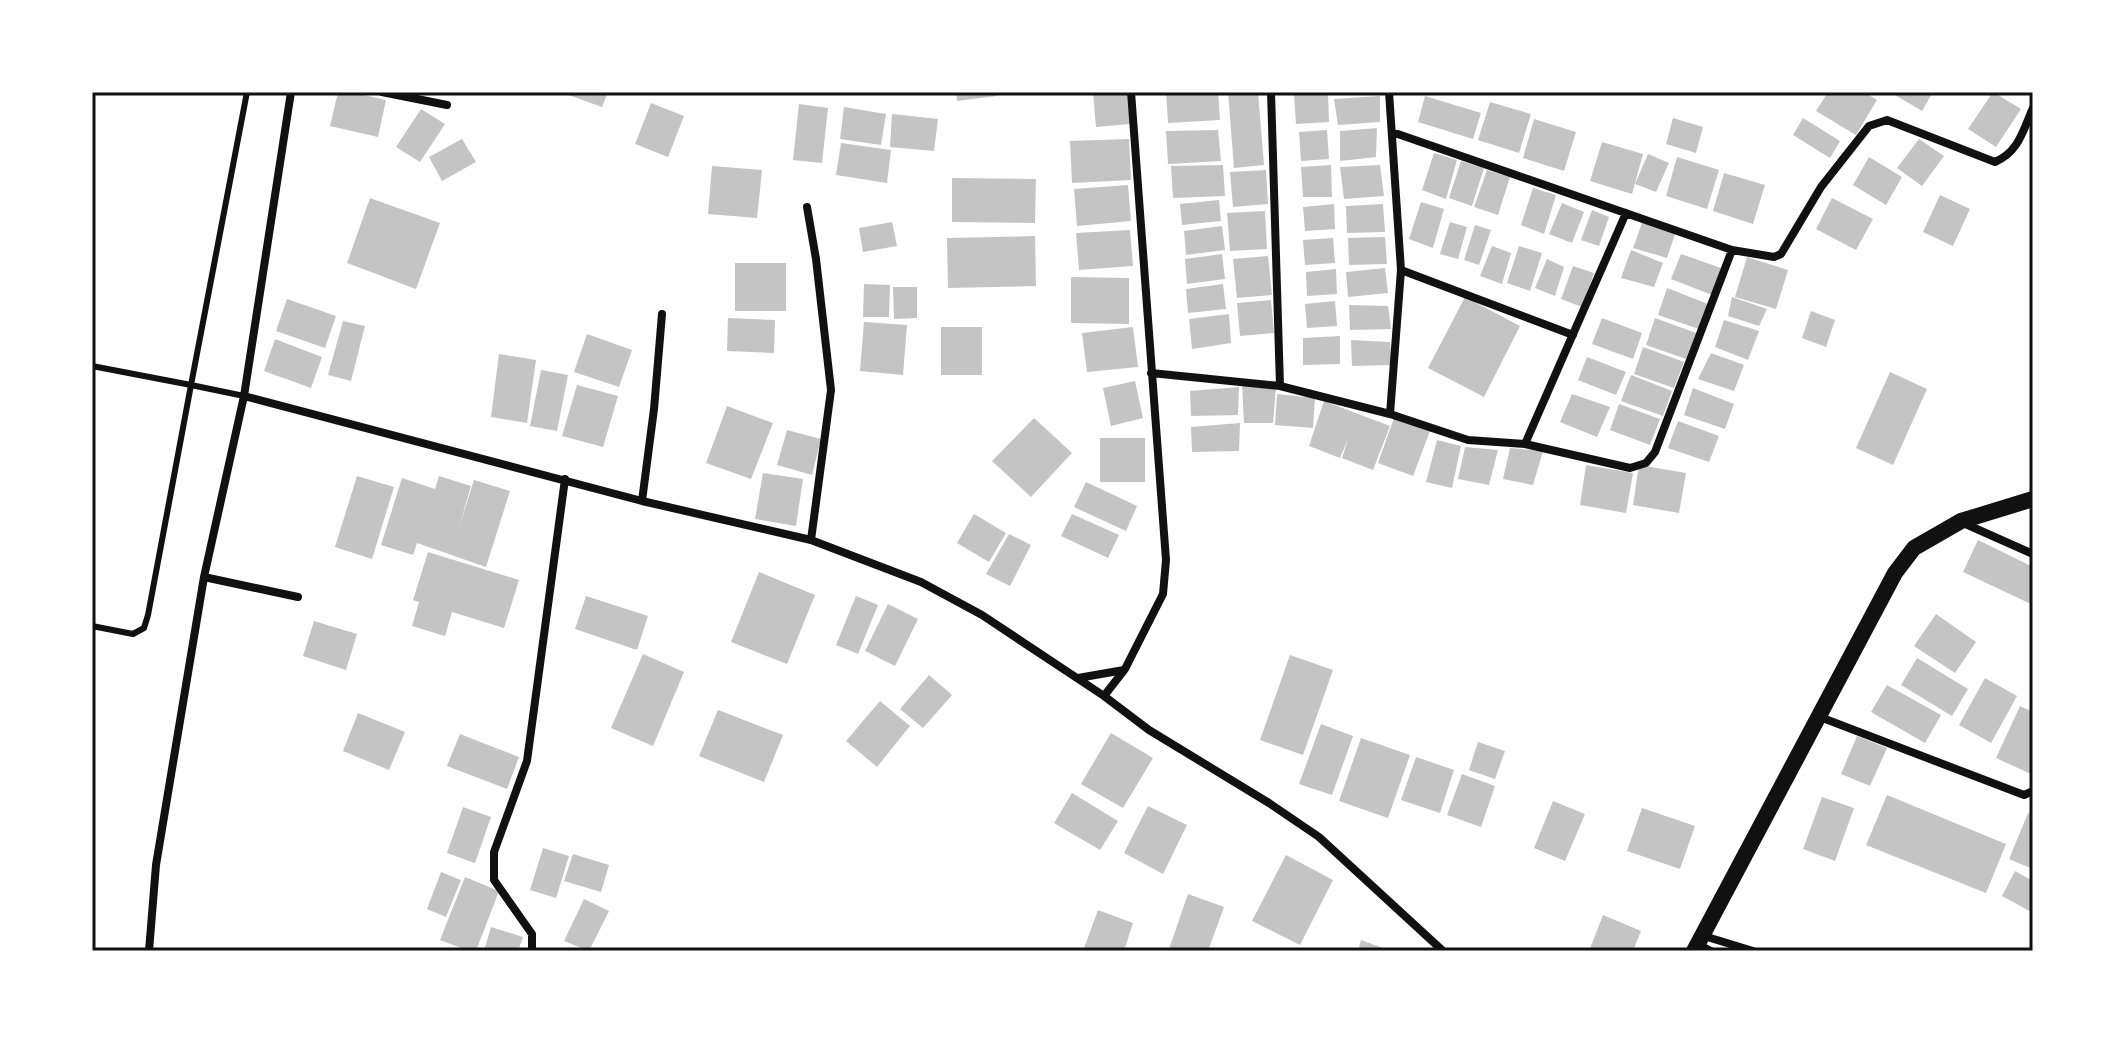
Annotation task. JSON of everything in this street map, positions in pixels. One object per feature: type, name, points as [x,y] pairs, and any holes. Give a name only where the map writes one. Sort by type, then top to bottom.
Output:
[{"type":"main road","points":[[1698,944],[1895,573],[1914,548],[1961,521],[2033,499]]},
{"type":"street","points":[[149,951],[156,865],[204,577],[244,396],[291,92]]},
{"type":"street","points":[[382,92],[447,105]]},
{"type":"street","points":[[1104,696],[1125,669],[1163,594],[1166,560],[1131,92]]},
{"type":"street","points":[[1271,92],[1280,386]]},
{"type":"street","points":[[1389,92],[1401,270],[1390,414]]},
{"type":"street","points":[[1392,132],[1732,250],[1774,257],[1781,254],[1821,187],[1869,126],[1887,120],[1995,162],[2008,157],[2016,147],[2033,108]]},
{"type":"street","points":[[807,207],[831,390],[811,540]]},
{"type":"street","points":[[1525,444],[1626,213]]},
{"type":"street","points":[[1151,373],[1280,386],[1390,414],[1468,440],[1525,444],[1630,468],[1646,463],[1655,452],[1732,250]]},
{"type":"street","points":[[1401,270],[1573,335]]},
{"type":"street","points":[[642,501],[662,314]]},
{"type":"street","points":[[244,396],[642,501],[811,540],[921,582],[982,615],[1078,678],[1149,730],[1319,837],[1443,951]]},
{"type":"street","points":[[532,951],[532,934],[494,880],[494,852],[527,761],[565,479]]},
{"type":"street","points":[[1961,521],[2033,554]]},
{"type":"street","points":[[204,577],[298,597]]},
{"type":"street","points":[[1078,678],[1125,669]]},
{"type":"street","points":[[1820,717],[2024,795],[2033,791]]},
{"type":"street","points":[[1698,944],[1753,951]]},
{"type":"lane","points":[[92,626],[133,634],[144,628],[148,615],[247,92]]},
{"type":"lane","points":[[92,366],[244,396]]},
{"type":"lane","points":[[1698,944],[1713,951]]},
{"type":"building","points":[[338,92],[386,100],[378,137],[330,126]]},
{"type":"building","points":[[560,92],[608,92],[602,107]]},
{"type":"building","points":[[956,92],[996,92],[997,96],[957,101]]},
{"type":"building","points":[[1093,92],[1127,92],[1130,124],[1096,127]]},
{"type":"building","points":[[1166,92],[1218,92],[1220,120],[1168,123]]},
{"type":"building","points":[[1228,92],[1258,92],[1264,165],[1234,168]]},
{"type":"building","points":[[1828,92],[1864,92],[1877,100],[1856,135],[1816,111]]},
{"type":"building","points":[[1890,92],[1933,92],[1922,111]]},
{"type":"building","points":[[1993,92],[2021,109],[1996,147],[1968,129]]},
{"type":"building","points":[[1328,93],[1329,122],[1296,124],[1294,95]]},
{"type":"building","points":[[1380,96],[1380,122],[1338,125],[1334,99]]},
{"type":"building","points":[[1425,96],[1481,113],[1473,139],[1418,122]]},
{"type":"building","points":[[1490,102],[1531,114],[1519,153],[1478,140]]},
{"type":"building","points":[[651,103],[684,116],[668,157],[635,144]]},
{"type":"building","points":[[799,104],[828,108],[822,163],[793,160]]},
{"type":"building","points":[[844,107],[886,114],[881,145],[840,139]]},
{"type":"building","points":[[421,109],[445,124],[420,162],[396,147]]},
{"type":"building","points":[[892,114],[938,119],[934,151],[890,147]]},
{"type":"building","points":[[1673,118],[1703,127],[1696,153],[1666,144]]},
{"type":"building","points":[[1803,118],[1840,141],[1830,158],[1793,135]]},
{"type":"building","points":[[1534,119],[1576,132],[1564,171],[1523,158]]},
{"type":"building","points":[[1377,128],[1376,157],[1340,161],[1340,131]]},
{"type":"building","points":[[1218,130],[1221,161],[1168,164],[1166,131]]},
{"type":"building","points":[[1327,130],[1329,159],[1301,161],[1299,132]]},
{"type":"building","points":[[462,139],[476,162],[442,181],[429,157]]},
{"type":"building","points":[[1129,139],[1131,180],[1072,183],[1070,141]]},
{"type":"building","points":[[1919,139],[1944,156],[1922,186],[1897,168]]},
{"type":"building","points":[[1602,142],[1643,154],[1632,194],[1590,181]]},
{"type":"building","points":[[841,143],[891,150],[887,183],[836,175]]},
{"type":"building","points":[[1434,153],[1457,160],[1446,199],[1422,190]]},
{"type":"building","points":[[1648,154],[1669,163],[1656,192],[1635,184]]},
{"type":"building","points":[[1677,157],[1719,170],[1707,209],[1666,196]]},
{"type":"building","points":[[1869,157],[1902,177],[1886,205],[1853,185]]},
{"type":"building","points":[[1461,161],[1484,168],[1472,206],[1449,198]]},
{"type":"building","points":[[1223,165],[1225,196],[1173,198],[1171,166]]},
{"type":"building","points":[[1331,165],[1332,197],[1303,197],[1301,167]]},
{"type":"building","points":[[1380,165],[1384,196],[1344,199],[1340,167]]},
{"type":"building","points":[[712,166],[762,170],[757,218],[708,214]]},
{"type":"building","points":[[1266,170],[1268,204],[1233,207],[1230,172]]},
{"type":"building","points":[[1487,170],[1510,177],[1498,215],[1474,207]]},
{"type":"building","points":[[1724,173],[1765,185],[1753,224],[1713,211]]},
{"type":"building","points":[[952,178],[1036,179],[1035,223],[952,222]]},
{"type":"building","points":[[1128,185],[1131,221],[1077,226],[1074,189]]},
{"type":"building","points":[[1533,188],[1556,195],[1544,234],[1521,225]]},
{"type":"building","points":[[1940,195],[1970,209],[1953,246],[1923,232]]},
{"type":"building","points":[[370,198],[440,223],[416,289],[347,263]]},
{"type":"building","points":[[1832,198],[1873,219],[1856,250],[1816,229]]},
{"type":"building","points":[[1219,200],[1221,221],[1182,225],[1180,204]]},
{"type":"building","points":[[1421,202],[1444,209],[1433,248],[1409,239]]},
{"type":"building","points":[[1562,203],[1584,212],[1572,243],[1549,234]]},
{"type":"building","points":[[1334,204],[1335,229],[1305,231],[1303,207]]},
{"type":"building","points":[[1383,204],[1385,232],[1347,233],[1346,206]]},
{"type":"building","points":[[1592,210],[1609,217],[1599,246],[1581,240]]},
{"type":"building","points":[[1265,211],[1267,249],[1230,251],[1227,213]]},
{"type":"building","points":[[1643,220],[1675,234],[1667,258],[1633,248]]},
{"type":"building","points":[[892,222],[897,246],[863,252],[859,228]]},
{"type":"building","points":[[1450,222],[1467,227],[1458,259],[1440,254]]},
{"type":"building","points":[[1475,225],[1491,230],[1479,265],[1464,260]]},
{"type":"building","points":[[1222,226],[1225,250],[1186,255],[1184,231]]},
{"type":"building","points":[[1130,230],[1133,266],[1079,270],[1076,233]]},
{"type":"building","points":[[1035,236],[1036,286],[948,288],[947,238]]},
{"type":"building","points":[[1385,237],[1387,264],[1349,265],[1348,238]]},
{"type":"building","points":[[1333,238],[1335,263],[1305,265],[1303,240]]},
{"type":"building","points":[[1492,246],[1511,253],[1502,284],[1480,276]]},
{"type":"building","points":[[1519,246],[1542,253],[1530,291],[1507,283]]},
{"type":"building","points":[[1631,250],[1663,263],[1654,287],[1621,278]]},
{"type":"building","points":[[1222,254],[1225,279],[1187,284],[1185,259]]},
{"type":"building","points":[[1681,254],[1721,268],[1712,295],[1671,279]]},
{"type":"building","points":[[1268,256],[1272,295],[1237,298],[1233,259]]},
{"type":"building","points":[[1747,257],[1788,270],[1776,309],[1735,297]]},
{"type":"building","points":[[1547,259],[1564,267],[1555,296],[1535,288]]},
{"type":"building","points":[[735,263],[786,263],[786,311],[735,311]]},
{"type":"building","points":[[1573,266],[1594,273],[1582,307],[1561,299]]},
{"type":"building","points":[[1385,268],[1388,293],[1348,297],[1346,272]]},
{"type":"building","points":[[1336,269],[1337,294],[1307,296],[1306,272]]},
{"type":"building","points":[[1071,277],[1129,278],[1129,324],[1071,323]]},
{"type":"building","points":[[864,284],[890,285],[889,317],[863,317]]},
{"type":"building","points":[[1223,284],[1226,309],[1188,313],[1186,289]]},
{"type":"building","points":[[893,287],[917,287],[917,318],[894,319]]},
{"type":"building","points":[[1667,288],[1708,304],[1699,329],[1658,315]]},
{"type":"building","points":[[1465,297],[1520,326],[1484,397],[1428,368]]},
{"type":"building","points":[[1732,297],[1767,309],[1759,326],[1728,316]]},
{"type":"building","points":[[287,299],[336,316],[325,348],[276,331]]},
{"type":"building","points":[[1271,300],[1274,333],[1240,336],[1237,303]]},
{"type":"building","points":[[1335,301],[1337,326],[1307,328],[1305,304]]},
{"type":"building","points":[[1349,305],[1388,306],[1391,329],[1350,330]]},
{"type":"building","points":[[1811,311],[1835,320],[1826,347],[1802,338]]},
{"type":"building","points":[[1229,314],[1231,343],[1192,349],[1189,319]]},
{"type":"building","points":[[728,318],[775,320],[774,353],[727,351]]},
{"type":"building","points":[[1602,318],[1642,333],[1633,359],[1592,344]]},
{"type":"building","points":[[1655,318],[1696,333],[1686,359],[1646,345]]},
{"type":"building","points":[[1724,320],[1759,331],[1748,360],[1715,347]]},
{"type":"building","points":[[343,321],[365,326],[351,381],[328,375]]},
{"type":"building","points":[[864,322],[907,325],[903,375],[860,371]]},
{"type":"building","points":[[941,327],[982,327],[982,375],[941,375]]},
{"type":"building","points":[[1133,327],[1138,367],[1087,372],[1082,333]]},
{"type":"building","points":[[587,334],[632,350],[619,387],[574,372]]},
{"type":"building","points":[[1340,336],[1340,364],[1303,365],[1303,338]]},
{"type":"building","points":[[275,339],[322,357],[311,388],[264,371]]},
{"type":"building","points":[[1351,340],[1390,342],[1392,365],[1352,366]]},
{"type":"building","points":[[1643,347],[1684,362],[1674,388],[1634,374]]},
{"type":"building","points":[[1711,353],[1744,365],[1734,391],[1698,379]]},
{"type":"building","points":[[499,354],[536,360],[527,423],[491,417]]},
{"type":"building","points":[[1587,357],[1626,372],[1616,395],[1578,380]]},
{"type":"building","points":[[541,370],[568,375],[557,431],[530,426]]},
{"type":"building","points":[[1890,372],[1927,389],[1893,465],[1856,448]]},
{"type":"building","points":[[1631,375],[1672,391],[1663,416],[1621,401]]},
{"type":"building","points":[[1135,381],[1143,418],[1111,426],[1103,388]]},
{"type":"building","points":[[1242,384],[1276,387],[1273,423],[1244,423]]},
{"type":"building","points":[[577,385],[618,396],[603,447],[562,436]]},
{"type":"building","points":[[1239,387],[1238,415],[1191,416],[1190,391]]},
{"type":"building","points":[[1693,388],[1734,404],[1725,429],[1684,415]]},
{"type":"building","points":[[1277,394],[1315,398],[1313,428],[1275,425]]},
{"type":"building","points":[[1572,394],[1610,407],[1597,437],[1560,422]]},
{"type":"building","points":[[1324,401],[1390,426],[1373,470],[1342,458],[1348,439],[1340,458],[1309,446]]},
{"type":"building","points":[[1619,404],[1660,419],[1650,445],[1610,430]]},
{"type":"building","points":[[727,406],[773,423],[751,479],[706,463]]},
{"type":"building","points":[[1034,418],[1072,453],[1031,497],[992,461]]},
{"type":"building","points":[[1394,418],[1430,431],[1413,476],[1378,463]]},
{"type":"building","points":[[1678,421],[1719,436],[1709,462],[1668,448]]},
{"type":"building","points":[[1240,423],[1239,451],[1192,452],[1191,427]]},
{"type":"building","points":[[787,430],[821,439],[812,475],[777,465]]},
{"type":"building","points":[[1100,438],[1145,438],[1145,482],[1100,482]]},
{"type":"building","points":[[1437,440],[1461,446],[1452,488],[1426,482]]},
{"type":"building","points":[[1465,447],[1498,450],[1489,485],[1458,479]]},
{"type":"building","points":[[1510,448],[1543,451],[1533,485],[1503,479]]},
{"type":"building","points":[[1586,465],[1633,473],[1626,513],[1580,505]]},
{"type":"building","points":[[1639,465],[1686,473],[1679,513],[1633,505]]},
{"type":"building","points":[[763,473],[803,479],[796,526],[755,519]]},
{"type":"building","points":[[357,476],[394,487],[372,559],[335,547]]},
{"type":"building","points":[[439,476],[471,486],[458,531],[474,480],[510,491],[486,567],[417,543],[413,555],[381,545],[402,478],[435,489]]},
{"type":"building","points":[[1086,482],[1137,506],[1126,531],[1074,507]]},
{"type":"building","points":[[974,514],[1006,533],[989,562],[957,543]]},
{"type":"building","points":[[1072,514],[1119,535],[1108,558],[1061,536]]},
{"type":"building","points":[[1009,534],[1031,545],[1010,586],[986,574]]},
{"type":"building","points":[[1978,540],[2033,567],[2033,605],[1963,572]]},
{"type":"building","points":[[428,552],[519,580],[504,628],[452,612],[445,636],[412,626],[419,602],[413,600]]},
{"type":"building","points":[[759,572],[815,595],[787,664],[731,642]]},
{"type":"building","points":[[586,596],[648,616],[637,650],[575,629]]},
{"type":"building","points":[[856,596],[878,605],[858,654],[836,645]]},
{"type":"building","points":[[888,604],[918,619],[895,666],[865,651]]},
{"type":"building","points":[[1936,614],[1976,642],[1955,673],[1914,646]]},
{"type":"building","points":[[314,621],[357,634],[346,670],[303,656]]},
{"type":"building","points":[[643,654],[684,672],[653,746],[611,728]]},
{"type":"building","points":[[1290,655],[1333,670],[1303,755],[1260,740]]},
{"type":"building","points":[[1917,658],[1968,689],[1952,716],[1901,685]]},
{"type":"building","points":[[929,675],[952,695],[923,728],[900,709]]},
{"type":"building","points":[[1985,678],[2017,696],[1991,743],[1959,725]]},
{"type":"building","points":[[1887,685],[1941,715],[1925,743],[1871,712]]},
{"type":"building","points":[[880,701],[910,726],[877,767],[846,741]]},
{"type":"building","points":[[2020,706],[2033,712],[2033,775],[1996,758]]},
{"type":"building","points":[[718,710],[783,735],[764,782],[699,756]]},
{"type":"building","points":[[358,713],[405,732],[389,770],[343,751]]},
{"type":"building","points":[[1321,724],[1353,736],[1332,795],[1299,784]]},
{"type":"building","points":[[1111,733],[1153,758],[1123,808],[1081,784]]},
{"type":"building","points":[[460,734],[519,757],[507,789],[447,766]]},
{"type":"building","points":[[1857,736],[1887,748],[1870,786],[1841,774]]},
{"type":"building","points":[[1361,738],[1410,755],[1388,818],[1339,801]]},
{"type":"building","points":[[1478,742],[1505,751],[1495,779],[1469,770]]},
{"type":"building","points":[[1416,757],[1454,770],[1440,813],[1401,800]]},
{"type":"building","points":[[1462,774],[1495,786],[1481,827],[1447,815]]},
{"type":"building","points":[[1072,793],[1118,821],[1100,850],[1054,823]]},
{"type":"building","points":[[1887,795],[2006,844],[1986,893],[1866,845]]},
{"type":"building","points":[[1822,797],[1854,808],[1835,861],[1803,849]]},
{"type":"building","points":[[1553,801],[1585,814],[1565,861],[1534,848]]},
{"type":"building","points":[[1148,806],[1187,825],[1163,874],[1124,853]]},
{"type":"building","points":[[463,807],[491,817],[475,863],[447,853]]},
{"type":"building","points":[[1642,808],[1695,826],[1680,869],[1627,851]]},
{"type":"building","points":[[2028,813],[2033,815],[2033,869],[2009,859]]},
{"type":"building","points":[[543,848],[569,856],[556,898],[530,890]]},
{"type":"building","points":[[573,854],[609,865],[601,892],[564,881]]},
{"type":"building","points":[[1286,855],[1333,880],[1300,945],[1252,921]]},
{"type":"building","points":[[2015,871],[2033,881],[2033,913],[2002,896]]},
{"type":"building","points":[[441,872],[461,880],[446,917],[427,909]]},
{"type":"building","points":[[465,877],[499,891],[476,951],[440,940]]},
{"type":"building","points":[[1188,894],[1224,907],[1208,951],[1169,949]]},
{"type":"building","points":[[584,899],[609,911],[589,951],[564,941]]},
{"type":"building","points":[[1098,910],[1133,923],[1124,951],[1083,951]]},
{"type":"building","points":[[1603,915],[1641,931],[1633,951],[1589,951]]},
{"type":"building","points":[[491,927],[523,937],[518,951],[484,951]]},
{"type":"building","points":[[1361,940],[1391,951],[1358,951]]}]
